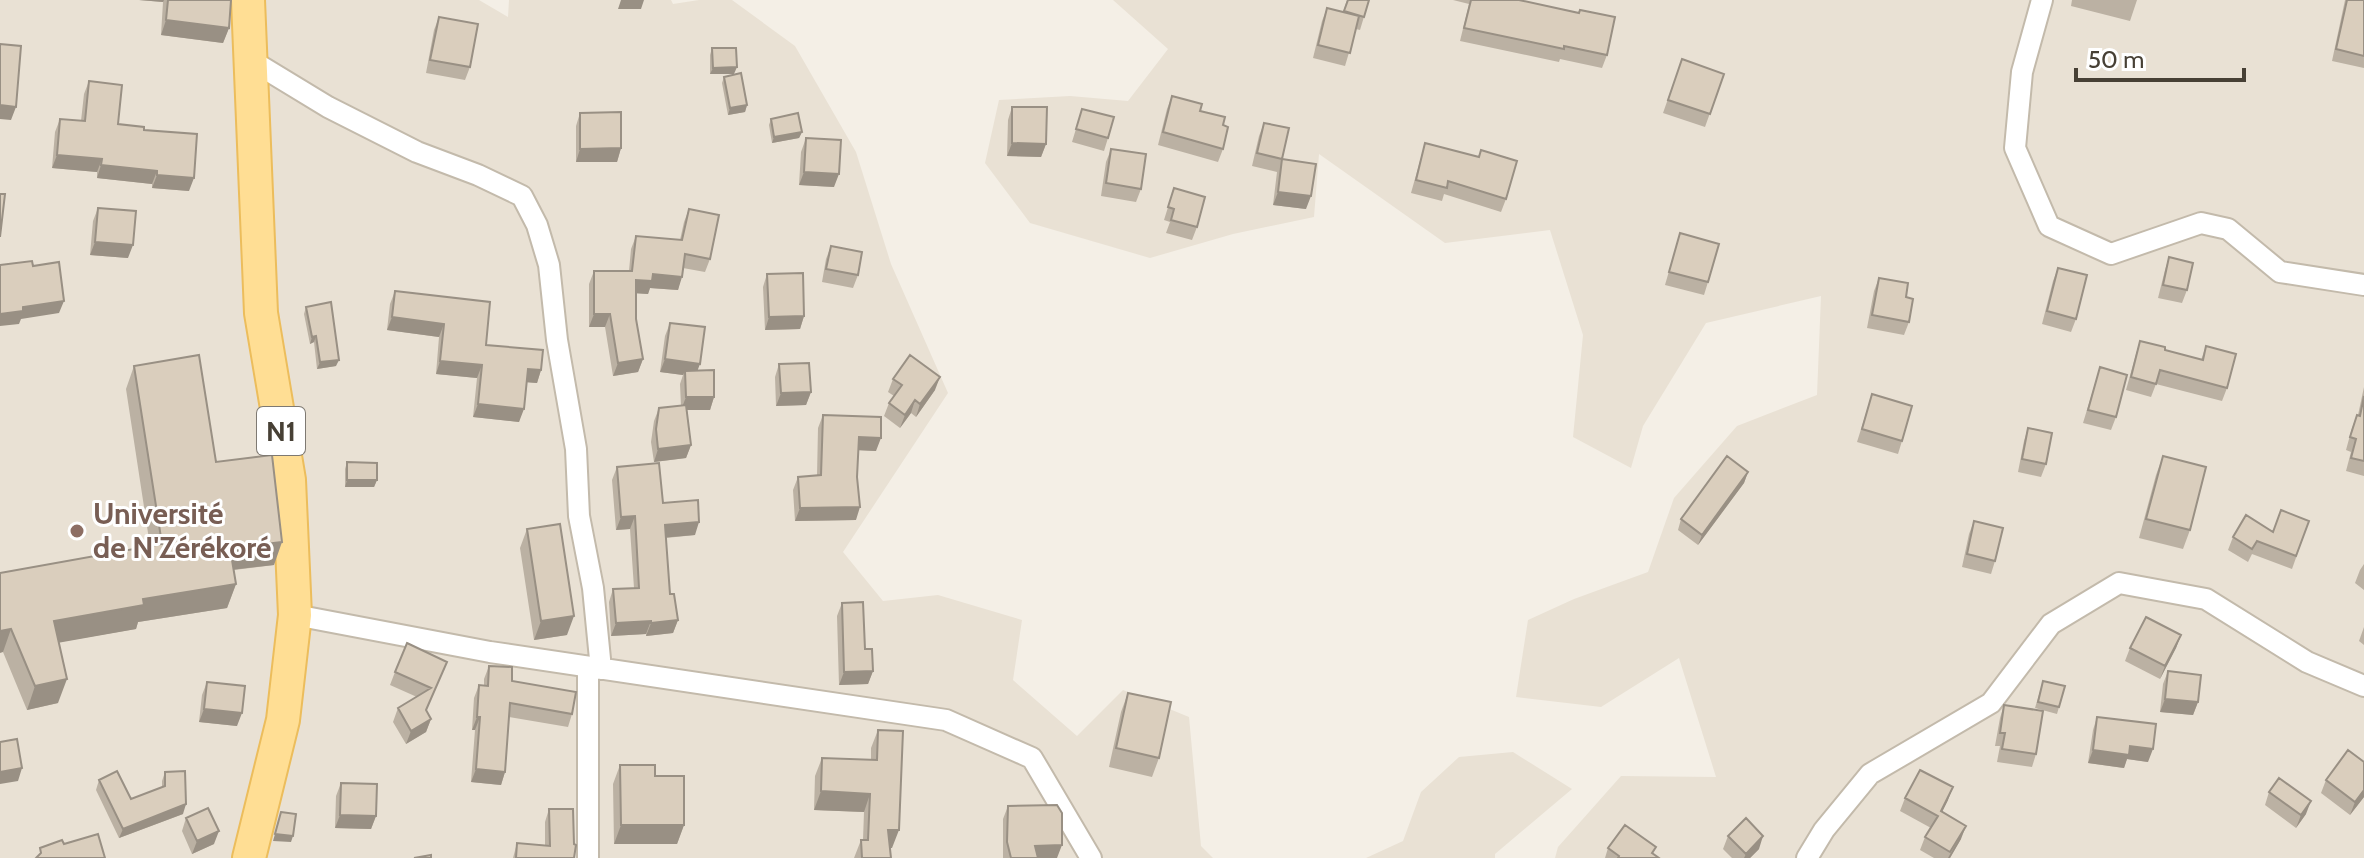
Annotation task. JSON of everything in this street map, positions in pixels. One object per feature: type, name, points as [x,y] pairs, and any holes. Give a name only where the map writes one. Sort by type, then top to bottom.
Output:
[{"type":"main road","name":"N1","points":[[248,0],[261,313],[289,480],[295,615],[283,720],[249,858]]},
{"type":"street","points":[[2042,0],[2022,72],[2015,148],[2049,226],[2111,254],[2201,223],[2228,229],[2280,272],[2364,285]]},
{"type":"street","points":[[249,59],[328,107],[417,152],[522,196],[537,225],[549,265],[557,340],[576,449],[579,516],[593,588],[595,668],[588,858]]},
{"type":"street","points":[[1807,858],[1824,830],[1870,774],[1991,703],[2051,624],[2119,583],[2206,599],[2307,662],[2364,686]]},
{"type":"street","points":[[295,615],[490,652],[946,720],[1032,758],[1091,858]]},
{"type":"shaded area","points":[[0,0],[479,0],[508,17],[509,0],[671,0],[673,4],[732,0],[795,46],[856,152],[891,264],[948,393],[843,552],[883,601],[938,595],[1022,620],[1013,680],[1077,736],[1123,690],[1189,717],[1201,846],[1213,858],[0,858]]},
{"type":"shaded area","points":[[1113,0],[2364,0],[2364,858],[1555,858],[1558,847],[1621,776],[1716,777],[1679,658],[1601,707],[1516,697],[1528,620],[1574,599],[1648,572],[1674,498],[1737,426],[1817,395],[1821,296],[1706,323],[1643,426],[1631,468],[1573,437],[1583,335],[1550,230],[1445,243],[1319,154],[1314,217],[1233,234],[1150,258],[1030,223],[985,163],[999,100],[1070,96],[1128,101],[1168,49]]},
{"type":"shaded area","points":[[1513,752],[1572,789],[1495,854],[1495,858],[1366,858],[1403,841],[1421,792],[1459,757]]},
{"type":"building","points":[[168,0],[231,0],[229,28],[166,20]]},
{"type":"building","points":[[1348,0],[1369,0],[1364,17],[1344,11]]},
{"type":"building","points":[[1471,0],[1519,0],[1615,17],[1607,55],[1464,28]]},
{"type":"building","points":[[2347,0],[2364,0],[2364,56],[2336,49]]},
{"type":"building","points":[[1327,8],[1359,16],[1350,53],[1318,45]]},
{"type":"building","points":[[439,17],[478,24],[470,67],[430,60]]},
{"type":"building","points":[[0,44],[21,46],[16,107],[0,105]]},
{"type":"building","points":[[712,48],[736,48],[737,67],[713,68]]},
{"type":"building","points":[[1682,59],[1724,74],[1710,114],[1668,100]]},
{"type":"building","points":[[741,73],[747,105],[730,108],[724,77]]},
{"type":"building","points":[[89,81],[122,85],[118,124],[144,127],[144,130],[197,134],[194,178],[101,165],[102,159],[57,155],[60,119],[85,121]]},
{"type":"building","points":[[1172,96],[1202,104],[1200,111],[1225,117],[1223,125],[1228,127],[1223,149],[1163,132]]},
{"type":"building","points":[[1012,107],[1047,107],[1046,144],[1012,143]]},
{"type":"building","points":[[1082,109],[1114,117],[1108,138],[1076,129]]},
{"type":"building","points":[[621,112],[621,148],[580,149],[580,113]]},
{"type":"building","points":[[798,113],[802,132],[774,137],[771,119]]},
{"type":"building","points":[[1264,123],[1289,128],[1282,159],[1257,153]]},
{"type":"building","points":[[806,138],[841,140],[839,174],[804,172]]},
{"type":"building","points":[[1425,143],[1479,157],[1481,150],[1517,161],[1506,199],[1448,181],[1447,188],[1416,180]]},
{"type":"building","points":[[1111,149],[1146,154],[1141,189],[1106,183]]},
{"type":"building","points":[[1282,159],[1316,164],[1311,196],[1278,192]]},
{"type":"building","points":[[1174,188],[1205,197],[1197,227],[1171,220],[1174,209],[1168,207]]},
{"type":"building","points":[[0,194],[5,194],[0,237]]},
{"type":"building","points":[[98,208],[136,211],[133,245],[95,242]]},
{"type":"building","points":[[689,209],[719,215],[710,259],[685,254],[682,277],[653,274],[652,281],[636,280],[636,319],[643,359],[618,363],[610,314],[594,314],[594,271],[632,271],[636,236],[682,240]]},
{"type":"building","points":[[1680,233],[1719,244],[1708,282],[1669,272]]},
{"type":"building","points":[[831,246],[862,252],[858,275],[826,269]]},
{"type":"building","points":[[2169,257],[2193,263],[2187,290],[2163,285]]},
{"type":"building","points":[[32,261],[33,266],[59,262],[64,301],[0,314],[0,265]]},
{"type":"building","points":[[2058,268],[2087,275],[2076,319],[2047,311]]},
{"type":"building","points":[[803,273],[804,316],[769,317],[767,274]]},
{"type":"building","points":[[1879,278],[1908,283],[1906,297],[1913,299],[1909,322],[1872,315]]},
{"type":"building","points":[[395,291],[490,302],[486,345],[543,350],[541,370],[528,369],[524,409],[478,404],[482,365],[440,361],[444,324],[392,317]]},
{"type":"building","points":[[331,302],[339,360],[320,362],[316,336],[312,337],[306,307]]},
{"type":"building","points":[[670,323],[705,327],[700,364],[665,359]]},
{"type":"building","points":[[2140,341],[2203,360],[2206,346],[2236,354],[2227,388],[2160,370],[2156,384],[2131,377]]},
{"type":"building","points":[[199,355],[216,462],[272,455],[282,542],[230,548],[236,584],[143,599],[144,605],[54,621],[67,679],[35,686],[11,629],[0,631],[0,573],[162,544],[134,366]]},
{"type":"building","points":[[910,355],[940,377],[920,404],[915,400],[905,415],[889,403],[902,385],[893,379]]},
{"type":"building","points":[[809,363],[811,392],[781,393],[779,364]]},
{"type":"building","points":[[2100,367],[2127,375],[2116,417],[2088,410]]},
{"type":"building","points":[[714,370],[714,397],[686,397],[685,371]]},
{"type":"building","points":[[1872,394],[1912,406],[1902,441],[1862,429]]},
{"type":"building","points":[[2364,396],[2364,461],[2351,458],[2356,439],[2350,437],[2357,415],[2360,416]]},
{"type":"building","points":[[686,405],[691,445],[658,449],[656,429],[659,408]]},
{"type":"building","points":[[823,415],[881,417],[881,438],[859,437],[857,477],[860,507],[800,508],[798,477],[821,475]]},
{"type":"building","points":[[2028,428],[2052,433],[2046,464],[2022,459]]},
{"type":"building","points":[[1727,456],[1748,472],[1702,535],[1681,519]]},
{"type":"building","points":[[2163,456],[2206,467],[2190,530],[2146,519]]},
{"type":"building","points":[[347,462],[377,463],[377,480],[347,480]]},
{"type":"building","points":[[659,463],[663,503],[698,500],[699,522],[665,525],[670,594],[674,594],[678,620],[616,623],[613,589],[639,588],[635,516],[621,517],[617,467]]},
{"type":"building","points":[[2281,510],[2309,521],[2296,556],[2257,541],[2252,549],[2233,537],[2246,515],[2273,532]]},
{"type":"building","points":[[1974,521],[2003,528],[1995,561],[1967,554]]},
{"type":"building","points":[[560,524],[574,616],[541,621],[527,529]]},
{"type":"building","points":[[863,602],[865,649],[872,649],[873,671],[844,672],[842,603]]},
{"type":"building","points":[[2146,617],[2181,635],[2165,666],[2130,648]]},
{"type":"building","points":[[407,643],[447,662],[426,710],[431,719],[411,731],[398,708],[431,688],[395,672]]},
{"type":"building","points":[[489,666],[512,667],[512,681],[576,692],[572,714],[510,703],[505,772],[476,769],[479,685],[488,686]]},
{"type":"building","points":[[2168,671],[2201,675],[2198,702],[2165,699]]},
{"type":"building","points":[[2043,681],[2065,686],[2059,707],[2038,702]]},
{"type":"building","points":[[207,682],[245,686],[242,713],[204,709]]},
{"type":"building","points":[[1128,693],[1171,702],[1159,758],[1116,748]]},
{"type":"building","points":[[2004,705],[2043,711],[2036,754],[2002,749],[2005,733],[2000,733]]},
{"type":"building","points":[[2097,717],[2156,724],[2153,749],[2130,746],[2129,755],[2093,750]]},
{"type":"building","points":[[878,730],[903,731],[899,830],[888,830],[891,858],[862,858],[861,840],[868,840],[870,794],[821,791],[822,758],[877,760]]},
{"type":"building","points":[[17,739],[22,768],[0,772],[0,742]]},
{"type":"building","points":[[2348,750],[2364,762],[2364,790],[2355,802],[2326,780]]},
{"type":"building","points":[[620,765],[655,765],[655,776],[684,776],[684,825],[621,825]]},
{"type":"building","points":[[1920,770],[1953,787],[1941,811],[1966,826],[1950,852],[1925,837],[1938,816],[1905,798]]},
{"type":"building","points":[[117,771],[131,799],[165,786],[165,772],[185,771],[186,804],[123,829],[99,780]]},
{"type":"building","points":[[2279,778],[2311,801],[2301,815],[2269,792]]},
{"type":"building","points":[[341,783],[377,784],[376,816],[340,815]]},
{"type":"building","points":[[1057,805],[1062,813],[1062,845],[1035,846],[1038,858],[1011,858],[1007,842],[1008,806]]},
{"type":"building","points":[[208,808],[219,831],[197,841],[186,818]]},
{"type":"building","points":[[549,809],[573,809],[574,858],[516,858],[517,843],[550,846]]},
{"type":"building","points":[[281,812],[296,814],[293,836],[275,834]]},
{"type":"building","points":[[1746,818],[1763,836],[1746,854],[1728,836]]},
{"type":"building","points":[[1625,825],[1656,847],[1652,853],[1659,858],[1618,858],[1608,848]]},
{"type":"building","points":[[98,834],[105,858],[36,858],[41,853],[40,848],[62,840],[64,844]]},
{"type":"place","name":"Université de N'Zérékoré","points":[[77,531]]}]
